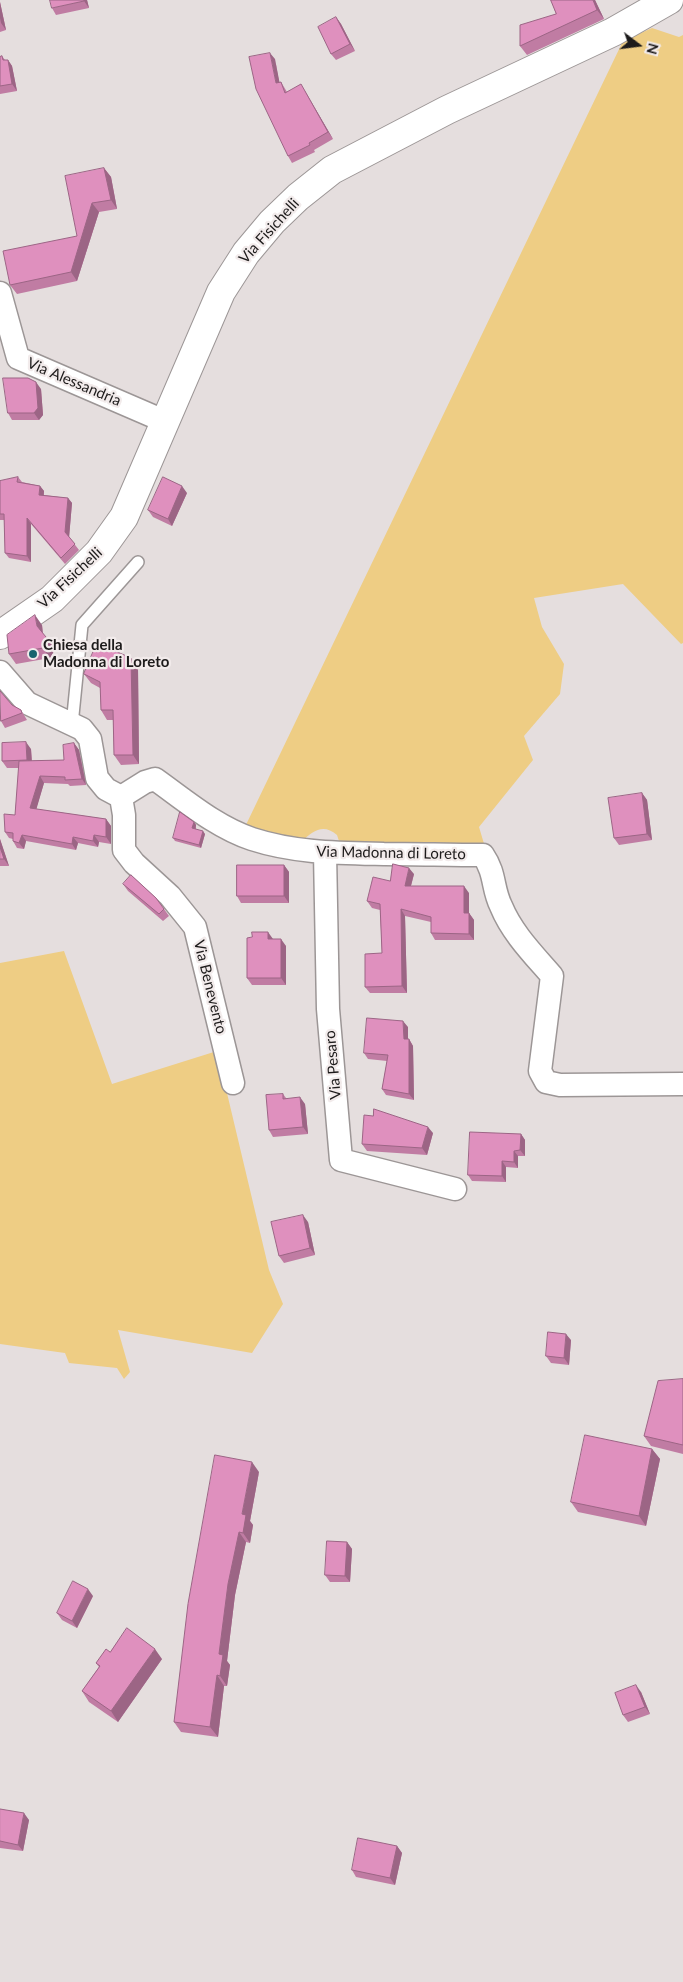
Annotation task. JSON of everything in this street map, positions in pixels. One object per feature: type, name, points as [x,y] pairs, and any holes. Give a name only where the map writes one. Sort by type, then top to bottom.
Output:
[{"type":"main road","name":"Via Fisichelli","points":[[0,635],[52,599],[99,552],[124,517],[221,292],[246,253],[272,222],[298,197],[341,166],[447,110],[613,32],[669,0]]},
{"type":"street","name":"Via Alessandria","points":[[0,293],[18,358],[164,421]]},
{"type":"street","points":[[0,672],[27,703],[82,729],[90,739],[97,778],[106,789],[121,798]]},
{"type":"street","name":"Via Madonna di Loreto","points":[[121,798],[145,782],[156,779],[217,823],[252,839],[294,849],[325,853],[483,855],[491,867],[500,906],[522,942],[552,976],[540,1071],[546,1082],[560,1086],[683,1084]]},
{"type":"street","name":"Via Benevento","points":[[121,798],[124,814],[124,850],[134,863],[170,896],[195,927],[233,1083]]},
{"type":"street","name":"Via Pesaro","points":[[325,853],[328,1009],[342,1160],[455,1189]]},
{"type":"lane","points":[[72,725],[82,625],[138,562]]},
{"type":"shaded area","points":[[652,28],[679,37],[683,35],[683,643],[681,644],[623,584],[534,598],[542,627],[564,664],[560,694],[524,736],[533,760],[479,827],[485,847],[341,847],[337,835],[327,829],[314,832],[301,842],[243,831],[623,41]]},
{"type":"shaded area","points":[[64,951],[112,1084],[217,1051],[269,1270],[283,1304],[252,1353],[118,1330],[130,1372],[124,1379],[117,1368],[69,1363],[65,1353],[0,1344],[0,963]]},
{"type":"building","points":[[50,0],[84,0],[84,1],[52,8]]},
{"type":"building","points":[[551,0],[593,0],[597,10],[520,46],[520,25],[556,14]]},
{"type":"building","points":[[336,17],[350,44],[331,54],[318,27]]},
{"type":"building","points":[[270,53],[276,83],[281,82],[285,93],[301,84],[328,132],[309,143],[310,145],[288,156],[256,89],[249,57]]},
{"type":"building","points":[[2,56],[3,60],[8,60],[12,84],[0,86],[0,57]]},
{"type":"building","points":[[104,168],[111,200],[92,203],[71,272],[10,285],[3,251],[77,236],[65,176]]},
{"type":"building","points":[[3,378],[28,378],[36,382],[38,408],[34,413],[8,413]]},
{"type":"building","points":[[18,477],[17,482],[40,486],[39,495],[68,498],[65,532],[75,544],[61,558],[27,518],[27,556],[5,553],[4,514],[0,514],[0,481]]},
{"type":"building","points":[[163,477],[182,486],[168,519],[148,510]]},
{"type":"building","points":[[35,615],[37,626],[47,641],[43,648],[9,654],[7,635]]},
{"type":"building","points":[[97,643],[131,658],[133,755],[114,755],[113,710],[101,710],[100,682],[84,674]]},
{"type":"building","points":[[0,691],[12,705],[21,710],[22,713],[1,721]]},
{"type":"building","points":[[26,742],[27,760],[2,761],[2,743]]},
{"type":"building","points":[[74,743],[82,779],[65,780],[65,777],[40,776],[30,808],[106,819],[106,837],[94,835],[93,841],[73,837],[72,844],[22,835],[19,843],[13,841],[13,833],[5,832],[4,814],[15,815],[19,761],[64,760],[63,745]]},
{"type":"building","points":[[642,793],[647,834],[614,838],[608,798]]},
{"type":"building","points":[[180,812],[194,822],[192,828],[203,831],[199,845],[173,838]]},
{"type":"building","points":[[0,847],[4,859],[0,859]]},
{"type":"building","points":[[393,864],[409,868],[405,886],[464,886],[464,913],[469,913],[469,934],[431,933],[431,917],[401,909],[402,986],[365,987],[365,954],[382,953],[380,904],[367,901],[373,877],[390,881]]},
{"type":"building","points":[[237,865],[284,865],[284,896],[237,896]]},
{"type":"building","points":[[131,875],[156,898],[164,909],[159,914],[123,884]]},
{"type":"building","points":[[252,932],[268,932],[268,939],[281,939],[281,978],[247,978],[247,938],[252,937]]},
{"type":"building","points":[[367,1018],[403,1021],[404,1039],[409,1039],[409,1094],[382,1089],[388,1055],[364,1053]]},
{"type":"building","points":[[283,1094],[283,1099],[300,1097],[303,1127],[269,1130],[266,1095]]},
{"type":"building","points":[[374,1109],[428,1127],[422,1148],[362,1144],[364,1115],[373,1116]]},
{"type":"building","points":[[470,1132],[521,1134],[520,1150],[514,1151],[514,1162],[502,1161],[502,1176],[468,1175]]},
{"type":"building","points":[[303,1215],[310,1248],[279,1256],[271,1222]]},
{"type":"building","points":[[548,1332],[566,1334],[564,1358],[546,1356]]},
{"type":"building","points":[[683,1379],[683,1445],[644,1436],[658,1381]]},
{"type":"building","points":[[585,1435],[652,1449],[639,1516],[571,1502]]},
{"type":"building","points":[[215,1455],[252,1462],[242,1514],[246,1515],[243,1533],[239,1532],[228,1584],[219,1654],[223,1655],[220,1676],[217,1675],[210,1727],[174,1722],[188,1604]]},
{"type":"building","points":[[327,1541],[347,1542],[345,1576],[325,1575]]},
{"type":"building","points":[[73,1581],[88,1589],[72,1621],[57,1613]]},
{"type":"building","points":[[127,1628],[155,1649],[111,1711],[82,1691],[100,1666],[96,1663],[106,1649],[110,1652]]},
{"type":"building","points":[[636,1685],[645,1707],[623,1715],[615,1693]]},
{"type":"building","points":[[0,1809],[24,1813],[18,1845],[0,1841]]},
{"type":"building","points":[[358,1838],[397,1846],[390,1878],[352,1870]]},
{"type":"place","name":"Chiesa della Madonna di Loreto","points":[[33,654]]}]
